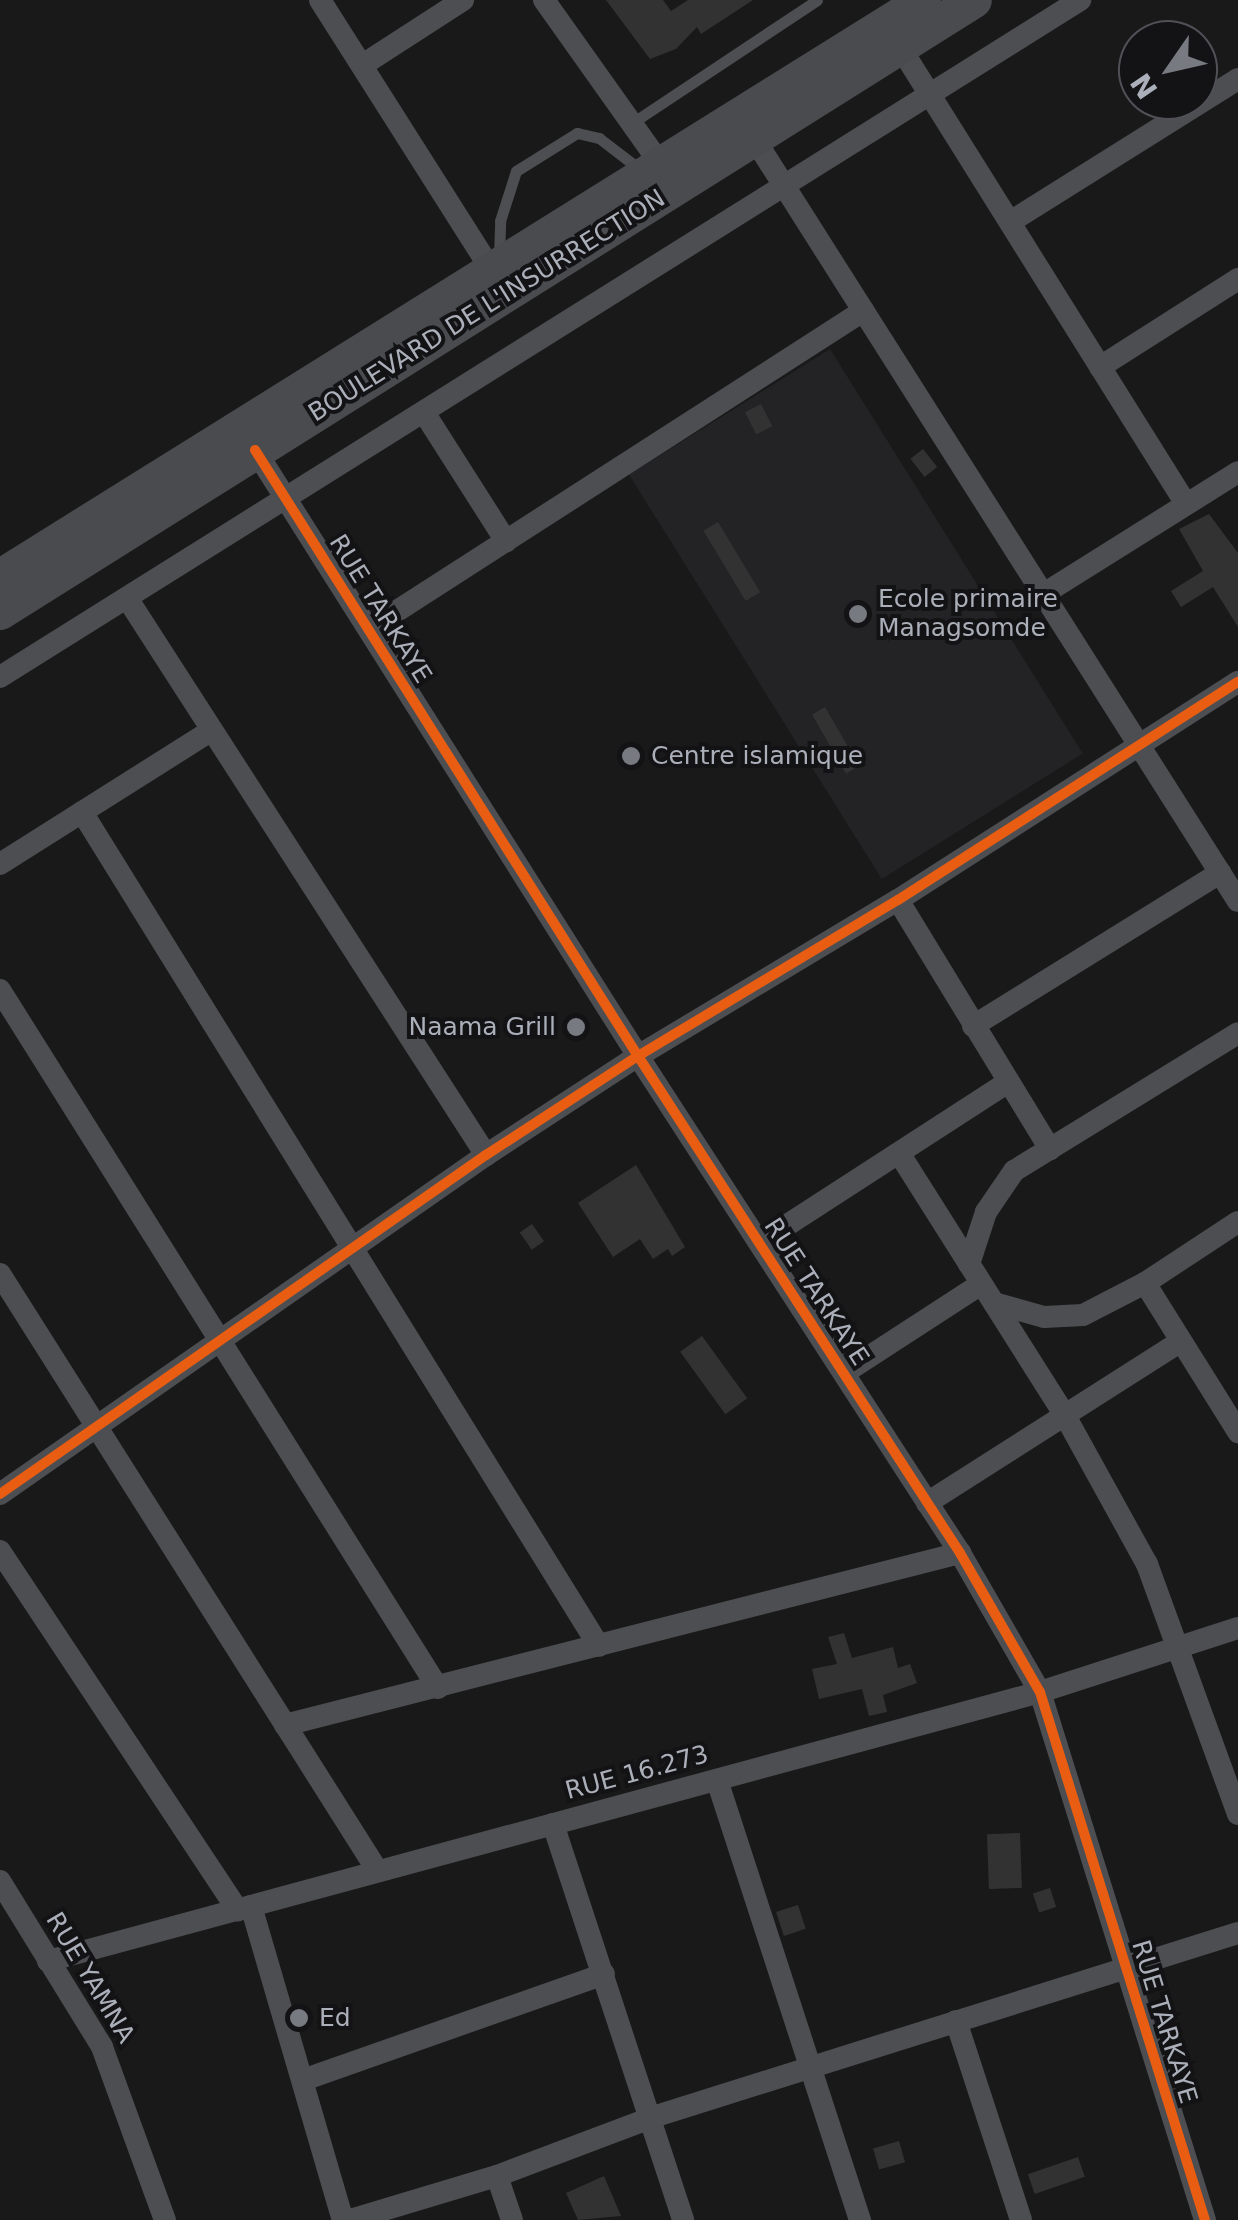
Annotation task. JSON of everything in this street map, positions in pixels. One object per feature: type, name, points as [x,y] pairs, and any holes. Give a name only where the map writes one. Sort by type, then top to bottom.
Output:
[{"type":"main road","name":"BOULEVARD DE L'INSURRECTION","points":[[2,597],[256,450],[923,0]]},
{"type":"main road","name":"BOULEVARD DE L'INSURRECTION","points":[[2,597],[495,266],[661,175],[755,140],[974,0]]},
{"type":"street","points":[[320,0],[495,266]]},
{"type":"street","points":[[364,64],[463,0]]},
{"type":"street","points":[[544,0],[632,123],[661,175]]},
{"type":"street","points":[[0,677],[426,414],[928,92],[1080,0]]},
{"type":"street","points":[[900,47],[1186,504]]},
{"type":"street","points":[[1010,222],[1238,79]]},
{"type":"street","points":[[755,140],[1238,901]]},
{"type":"street","points":[[1100,367],[1238,279]]},
{"type":"street","points":[[369,629],[864,312]]},
{"type":"street","points":[[426,414],[506,541]]},
{"type":"street","name":"RUE TARKAYE","points":[[256,450],[638,1056],[960,1552],[1040,1692],[1205,2220]]},
{"type":"street","points":[[1042,594],[1238,472]]},
{"type":"street","points":[[127,598],[486,1155]]},
{"type":"street","points":[[0,1494],[486,1155],[638,1056],[898,900],[1238,682]]},
{"type":"street","points":[[0,864],[210,732]]},
{"type":"street","points":[[82,812],[599,1646]]},
{"type":"street","points":[[974,1026],[1220,873]]},
{"type":"street","points":[[898,900],[1050,1148]]},
{"type":"street","points":[[0,990],[438,1688]]},
{"type":"street","points":[[981,1284],[986,1212],[1004,1181],[1050,1148],[1238,1033]]},
{"type":"street","points":[[761,1242],[1007,1083]]},
{"type":"street","points":[[899,1153],[1062,1412],[1147,1564],[1238,1811]]},
{"type":"street","points":[[981,1284],[1063,1319],[1083,1315],[1144,1283],[1238,1222]]},
{"type":"street","points":[[0,1274],[9,1308],[96,1427],[377,1870]]},
{"type":"street","points":[[1144,1283],[1180,1341],[1229,1396],[1238,1432]]},
{"type":"street","points":[[844,1373],[981,1284]]},
{"type":"street","points":[[927,1502],[1062,1412],[1180,1341]]},
{"type":"street","points":[[0,1550],[245,1908],[346,2220],[497,2176],[653,2118],[1238,1932]]},
{"type":"street","points":[[285,1726],[960,1552]]},
{"type":"street","name":"RUE 16.273","points":[[48,1961],[1040,1692],[1238,1628]]},
{"type":"street","points":[[717,1780],[860,2220]]},
{"type":"street","points":[[553,1824],[653,2118],[682,2220]]},
{"type":"street","name":"RUE YAMNA","points":[[0,1881],[115,2076],[166,2220]]},
{"type":"street","points":[[302,2080],[604,1974]]},
{"type":"street","points":[[956,2022],[1020,2220]]},
{"type":"street","points":[[497,2176],[512,2220]]},
{"type":"lane","points":[[632,123],[818,0]]},
{"type":"lane","points":[[495,266],[500,221],[516,171],[576,133],[600,138],[661,175]]},
{"type":"shaded area","name":"Ecole primaire Managsomde","points":[[830,349],[1083,754],[882,879],[629,475]]},
{"type":"building","points":[[606,0],[663,0],[671,11],[688,0],[753,0],[701,34],[697,27],[676,49],[650,59]]},
{"type":"building","points":[[761,404],[772,426],[756,434],[745,412]]},
{"type":"building","points":[[923,449],[937,467],[925,477],[910,459]]},
{"type":"building","points":[[1209,514],[1238,553],[1238,627],[1213,587],[1181,607],[1171,591],[1203,571],[1179,529]]},
{"type":"building","points":[[718,522],[760,592],[746,601],[703,531]]},
{"type":"building","points":[[825,707],[859,766],[846,773],[812,714]]},
{"type":"building","points":[[636,1165],[685,1247],[672,1256],[668,1249],[653,1259],[640,1239],[613,1257],[578,1203]]},
{"type":"building","points":[[532,1224],[544,1241],[532,1250],[520,1233]]},
{"type":"building","points":[[702,1336],[747,1398],[725,1414],[680,1352]]},
{"type":"building","points":[[844,1633],[852,1658],[893,1647],[898,1668],[910,1664],[917,1683],[883,1695],[887,1712],[869,1716],[862,1689],[819,1699],[812,1669],[837,1664],[828,1637]]},
{"type":"building","points":[[1020,1833],[1022,1888],[989,1889],[987,1834]]},
{"type":"building","points":[[1050,1888],[1056,1907],[1039,1913],[1033,1894]]},
{"type":"building","points":[[798,1905],[806,1929],[784,1936],[776,1912]]},
{"type":"building","points":[[899,2141],[905,2162],[879,2170],[873,2148]]},
{"type":"building","points":[[1078,2157],[1085,2177],[1035,2194],[1028,2174]]},
{"type":"building","points":[[604,2176],[621,2216],[578,2220],[566,2193]]},
{"type":"cycle path","points":[[255,450],[638,1056],[960,1553],[1040,1692],[1205,2220]]},
{"type":"cycle path","points":[[0,1494],[486,1155],[638,1056],[898,900],[1238,682]]},
{"type":"place","name":"Ecole primaire Managsomde","points":[[858,614]]},
{"type":"place","name":"Centre islamique","points":[[631,756]]},
{"type":"place","name":"Naama Grill","points":[[576,1027]]},
{"type":"place","name":"Ed","points":[[299,2018]]}]
